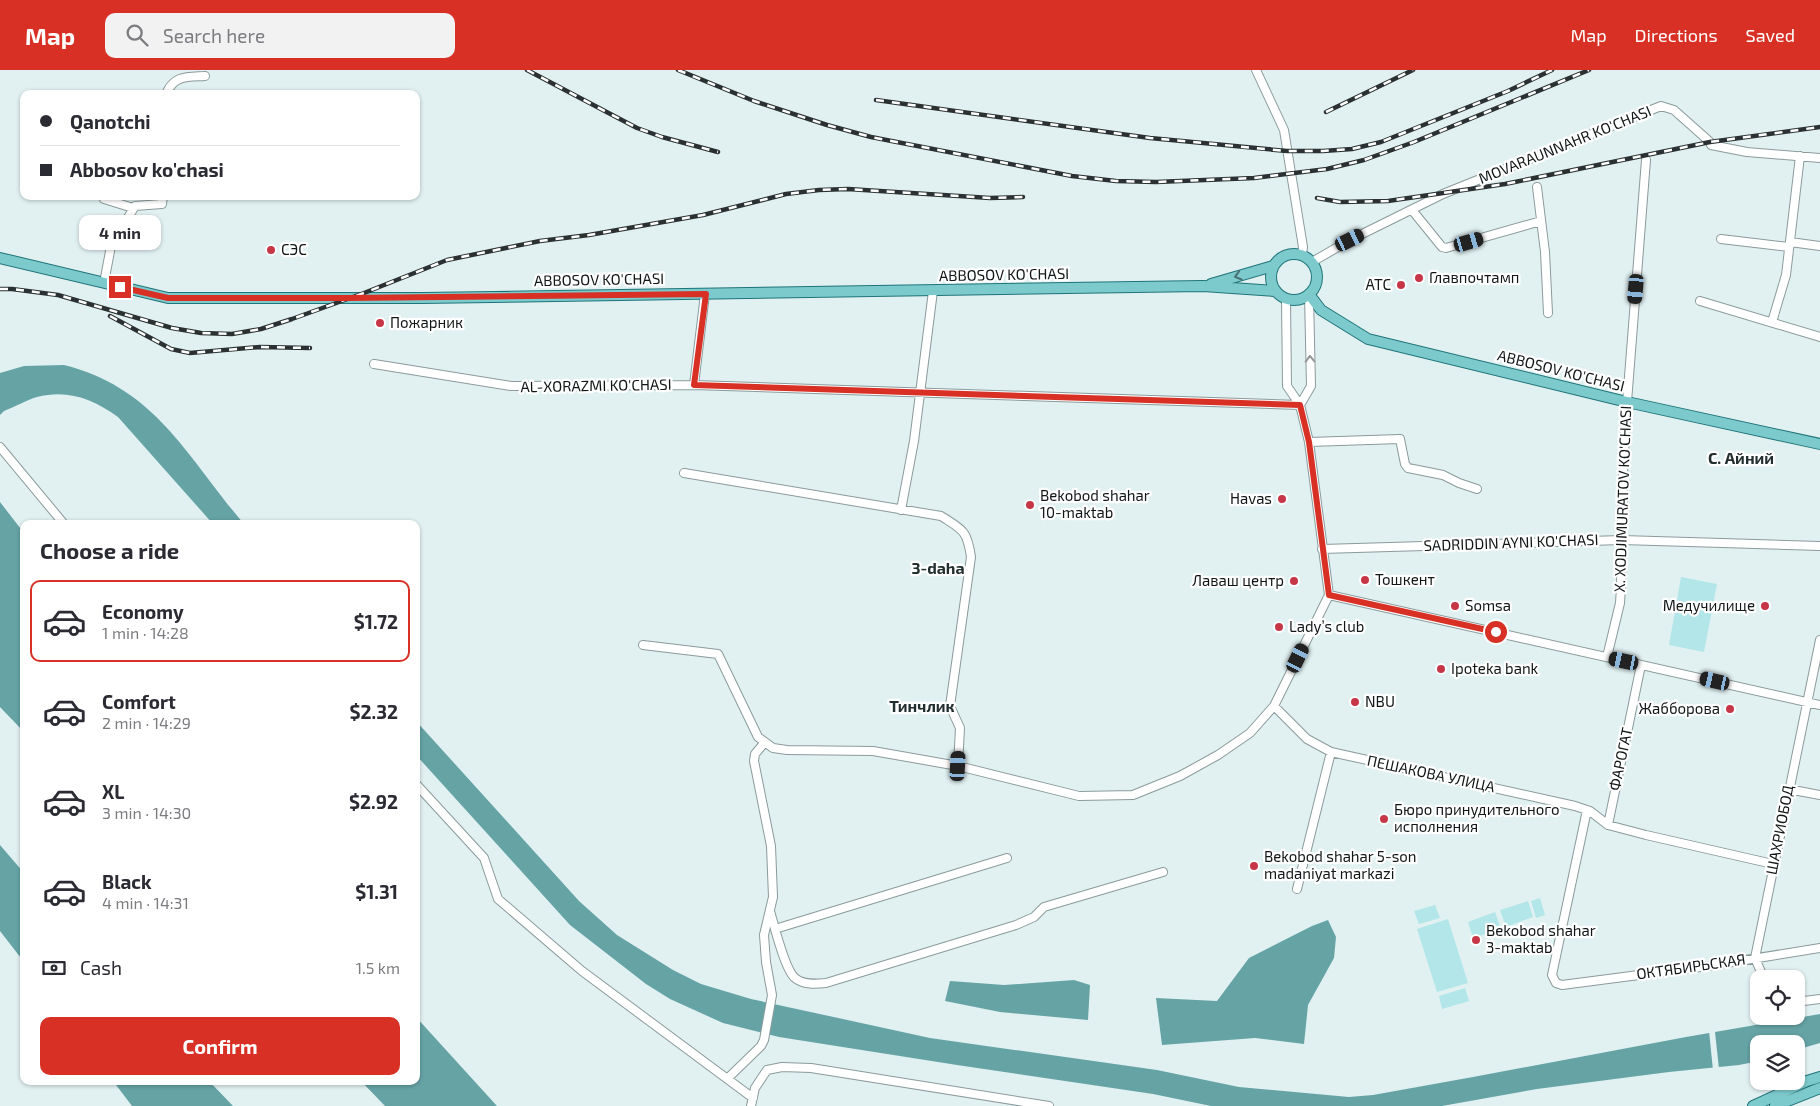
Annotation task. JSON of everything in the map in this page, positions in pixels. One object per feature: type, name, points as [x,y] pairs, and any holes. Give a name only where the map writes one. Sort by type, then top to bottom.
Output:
[{"type":"main road","points":[[1302,255],[1312,262],[1317,275],[1317,282],[1310,294],[1298,300],[1286,299],[1275,291],[1270,279],[1273,266],[1284,256],[1302,255]]},
{"type":"main road","name":"ABBOSOV KO'CHASI","points":[[0,258],[168,298],[413,298],[1203,286],[1275,291]]},
{"type":"main road","name":"ABBOSOV KO'CHASI","points":[[1203,286],[1273,266]]},
{"type":"main road","name":"ABBOSOV KO'CHASI","points":[[1310,294],[1321,310],[1368,340],[1627,402],[1820,444]]},
{"type":"main road","points":[[1757,1105],[1807,1081],[1820,1077]]},
{"type":"main road","points":[[1776,1106],[1820,1088]]},
{"type":"street","points":[[1256,70],[1284,130],[1303,247],[1302,255]]},
{"type":"street","points":[[168,90],[173,81],[187,77],[205,76]]},
{"type":"street","name":"MOVARAUNNAHR KO'CHASI","points":[[1312,262],[1350,240],[1444,194],[1661,106],[1674,110],[1711,145],[1747,152],[1820,158]]},
{"type":"street","points":[[1772,322],[1786,275],[1800,156]]},
{"type":"street","name":"X. XODJIMURATOV KO'CHASI","points":[[1607,657],[1620,603],[1622,586],[1623,473],[1627,402],[1646,160]]},
{"type":"street","points":[[1537,187],[1548,313]]},
{"type":"street","points":[[107,200],[133,208]]},
{"type":"street","points":[[104,283],[110,246],[134,206],[162,204],[162,200]]},
{"type":"street","points":[[1412,210],[1442,247],[1446,248],[1541,222]]},
{"type":"street","points":[[1721,239],[1820,246]]},
{"type":"street","points":[[901,510],[914,441],[933,291]]},
{"type":"street","points":[[694,385],[706,294]]},
{"type":"street","points":[[1300,405],[1310,386],[1310,294]]},
{"type":"street","points":[[644,645],[718,654],[758,737],[773,748],[787,750],[873,751],[958,766],[1079,796],[1133,795],[1180,776],[1218,755],[1250,733],[1274,706],[1329,595],[1309,442],[1300,405],[1287,386],[1286,299]]},
{"type":"street","points":[[1700,301],[1820,337]]},
{"type":"street","name":"AL-XORAZMI KO'CHASI","points":[[374,364],[511,386],[694,385],[1300,405]]},
{"type":"street","points":[[1309,442],[1400,439],[1405,464],[1408,468],[1443,475],[1477,489]]},
{"type":"street","points":[[0,447],[61,520]]},
{"type":"street","points":[[684,473],[941,516],[962,530],[969,541],[971,557],[950,706],[960,728],[958,766]]},
{"type":"street","name":"SADRIDDIN AYNI KO'CHASI","points":[[1322,549],[1622,540],[1820,546]]},
{"type":"street","points":[[1329,595],[1820,705]]},
{"type":"street","name":"ШАХРИОБОД","points":[[1755,958],[1788,789],[1820,640]]},
{"type":"street","name":"ФАРОГАТ","points":[[1608,824],[1641,664]]},
{"type":"street","name":"ПЕШАКОВА УЛИЦА","points":[[1274,706],[1307,739],[1331,752],[1566,804],[1587,810],[1608,824],[1646,836],[1773,864]]},
{"type":"street","points":[[728,1078],[761,1046],[764,1040],[772,995],[766,962],[764,935],[773,897],[771,846],[754,761],[755,754],[765,742]]},
{"type":"street","points":[[1297,889],[1331,752]]},
{"type":"street","points":[[420,788],[484,858],[498,898],[582,971],[728,1078],[752,1102]]},
{"type":"street","points":[[1788,789],[1820,796]]},
{"type":"street","name":"ОКТЯБИРЬСКАЯ","points":[[1587,810],[1552,975],[1556,983],[1562,985],[1698,967],[1820,948]]},
{"type":"street","points":[[776,928],[1007,858]]},
{"type":"street","points":[[770,911],[789,971],[794,977],[804,983],[816,984],[826,983],[1016,925],[1034,917],[1044,907],[1163,872]]},
{"type":"street","points":[[1755,958],[1760,970]]},
{"type":"street","points":[[1805,1001],[1820,999]]},
{"type":"street","points":[[752,1102],[755,1088],[767,1070],[782,1067],[811,1068],[1049,1106]]},
{"type":"shaded area","points":[[64,365],[96,376],[123,390],[167,428],[241,520],[209,520],[118,417],[90,401],[70,395],[48,395],[29,400],[4,411],[0,415],[0,373],[24,366]]},
{"type":"shaded area","points":[[0,502],[20,528],[20,728],[0,707]]},
{"type":"shaded area","points":[[1681,577],[1717,584],[1704,652],[1669,645]]},
{"type":"shaded area","points":[[420,725],[579,901],[617,935],[673,970],[701,984],[751,999],[930,1038],[1157,1070],[1239,1087],[1349,1097],[1373,1095],[1756,1025],[1805,1025],[1805,1017],[1820,1014],[1820,1043],[1805,1047],[1805,1035],[1750,1035],[1750,1063],[1537,1089],[1442,1106],[1211,1106],[1153,1094],[779,1037],[723,1023],[670,999],[646,984],[570,925],[420,759]]},
{"type":"shaded area","points":[[0,845],[20,868],[20,957],[0,931]]},
{"type":"shaded area","points":[[1540,898],[1545,915],[1536,918],[1531,901]]},
{"type":"shaded area","points":[[1528,901],[1533,917],[1506,927],[1500,910]]},
{"type":"shaded area","points":[[1435,905],[1440,918],[1419,924],[1414,911]]},
{"type":"shaded area","points":[[1495,912],[1501,929],[1473,938],[1468,922]]},
{"type":"shaded area","points":[[1448,919],[1468,983],[1437,992],[1417,929]]},
{"type":"shaded area","points":[[1328,920],[1336,937],[1334,958],[1308,1005],[1304,1044],[1255,1038],[1162,1045],[1156,998],[1217,1001],[1249,958],[1312,926]]},
{"type":"shaded area","points":[[1074,980],[1090,985],[1088,1020],[1000,1012],[945,1001],[950,981],[1004,985]]},
{"type":"shaded area","points":[[1465,988],[1469,1001],[1442,1009],[1439,996]]},
{"type":"shaded area","points":[[420,1021],[497,1106],[385,1106],[365,1085],[420,1085]]},
{"type":"shaded area","points":[[116,1085],[213,1085],[233,1106],[132,1106]]},
{"type":"pier","points":[[1709,1031],[1715,1032],[1719,1069],[1713,1070]]},
{"type":"railway","points":[[527,70],[637,128],[662,137],[718,152]]},
{"type":"railway","points":[[678,70],[754,101],[871,137],[1072,176],[1116,181],[1156,182],[1254,178],[1327,169],[1364,160],[1414,142],[1589,70]]},
{"type":"railway","points":[[1326,112],[1413,70]]},
{"type":"railway","points":[[876,100],[1150,138],[1287,151],[1323,151],[1352,149],[1381,142],[1508,91],[1552,70]]},
{"type":"railway","points":[[1317,198],[1340,202],[1388,201],[1505,184],[1710,142],[1820,127]]},
{"type":"railway","points":[[0,289],[58,295],[172,328],[201,333],[232,334],[261,329],[292,319],[447,260],[540,241],[589,235],[703,215],[786,194],[848,189],[990,198],[1023,197]]},
{"type":"railway","points":[[110,316],[171,349],[190,353],[260,347],[310,348]]},
{"type":"place","name":"СЭС","points":[[271,250]]},
{"type":"place","name":"Главпочтамп","points":[[1419,278]]},
{"type":"place","name":"АТС","points":[[1401,285]]},
{"type":"place","name":"Пожарник","points":[[380,323]]},
{"type":"place","name":"Havas","points":[[1282,499]]},
{"type":"place","name":"Bekobod shahar 10-maktab","points":[[1030,505]]},
{"type":"place","name":"Тошкент","points":[[1365,580]]},
{"type":"place","name":"Лаваш центр","points":[[1294,581]]},
{"type":"place","name":"Somsa","points":[[1455,606]]},
{"type":"place","name":"Медучилище","points":[[1765,606]]},
{"type":"place","name":"Lady’s club","points":[[1279,627]]},
{"type":"place","name":"Ipoteka bank","points":[[1441,669]]},
{"type":"place","name":"NBU","points":[[1355,702]]},
{"type":"place","name":"Жабборова","points":[[1730,709]]},
{"type":"place","name":"Бюро принудительного исполнения","points":[[1384,819]]},
{"type":"place","name":"Bekobod shahar 5-son madaniyat markazi","points":[[1254,866]]},
{"type":"place","name":"Bekobod shahar 3-maktab","points":[[1476,940]]},
{"type":"district","name":"С. Айний","points":[[1741,458]]},
{"type":"district","name":"3-daha","points":[[938,568]]},
{"type":"district","name":"Тинчлик","points":[[922,706]]},
{"type":"route","points":[[120,287],[168,298],[706,294],[694,385],[1300,405],[1309,442],[1329,595],[1496,632]]}]
